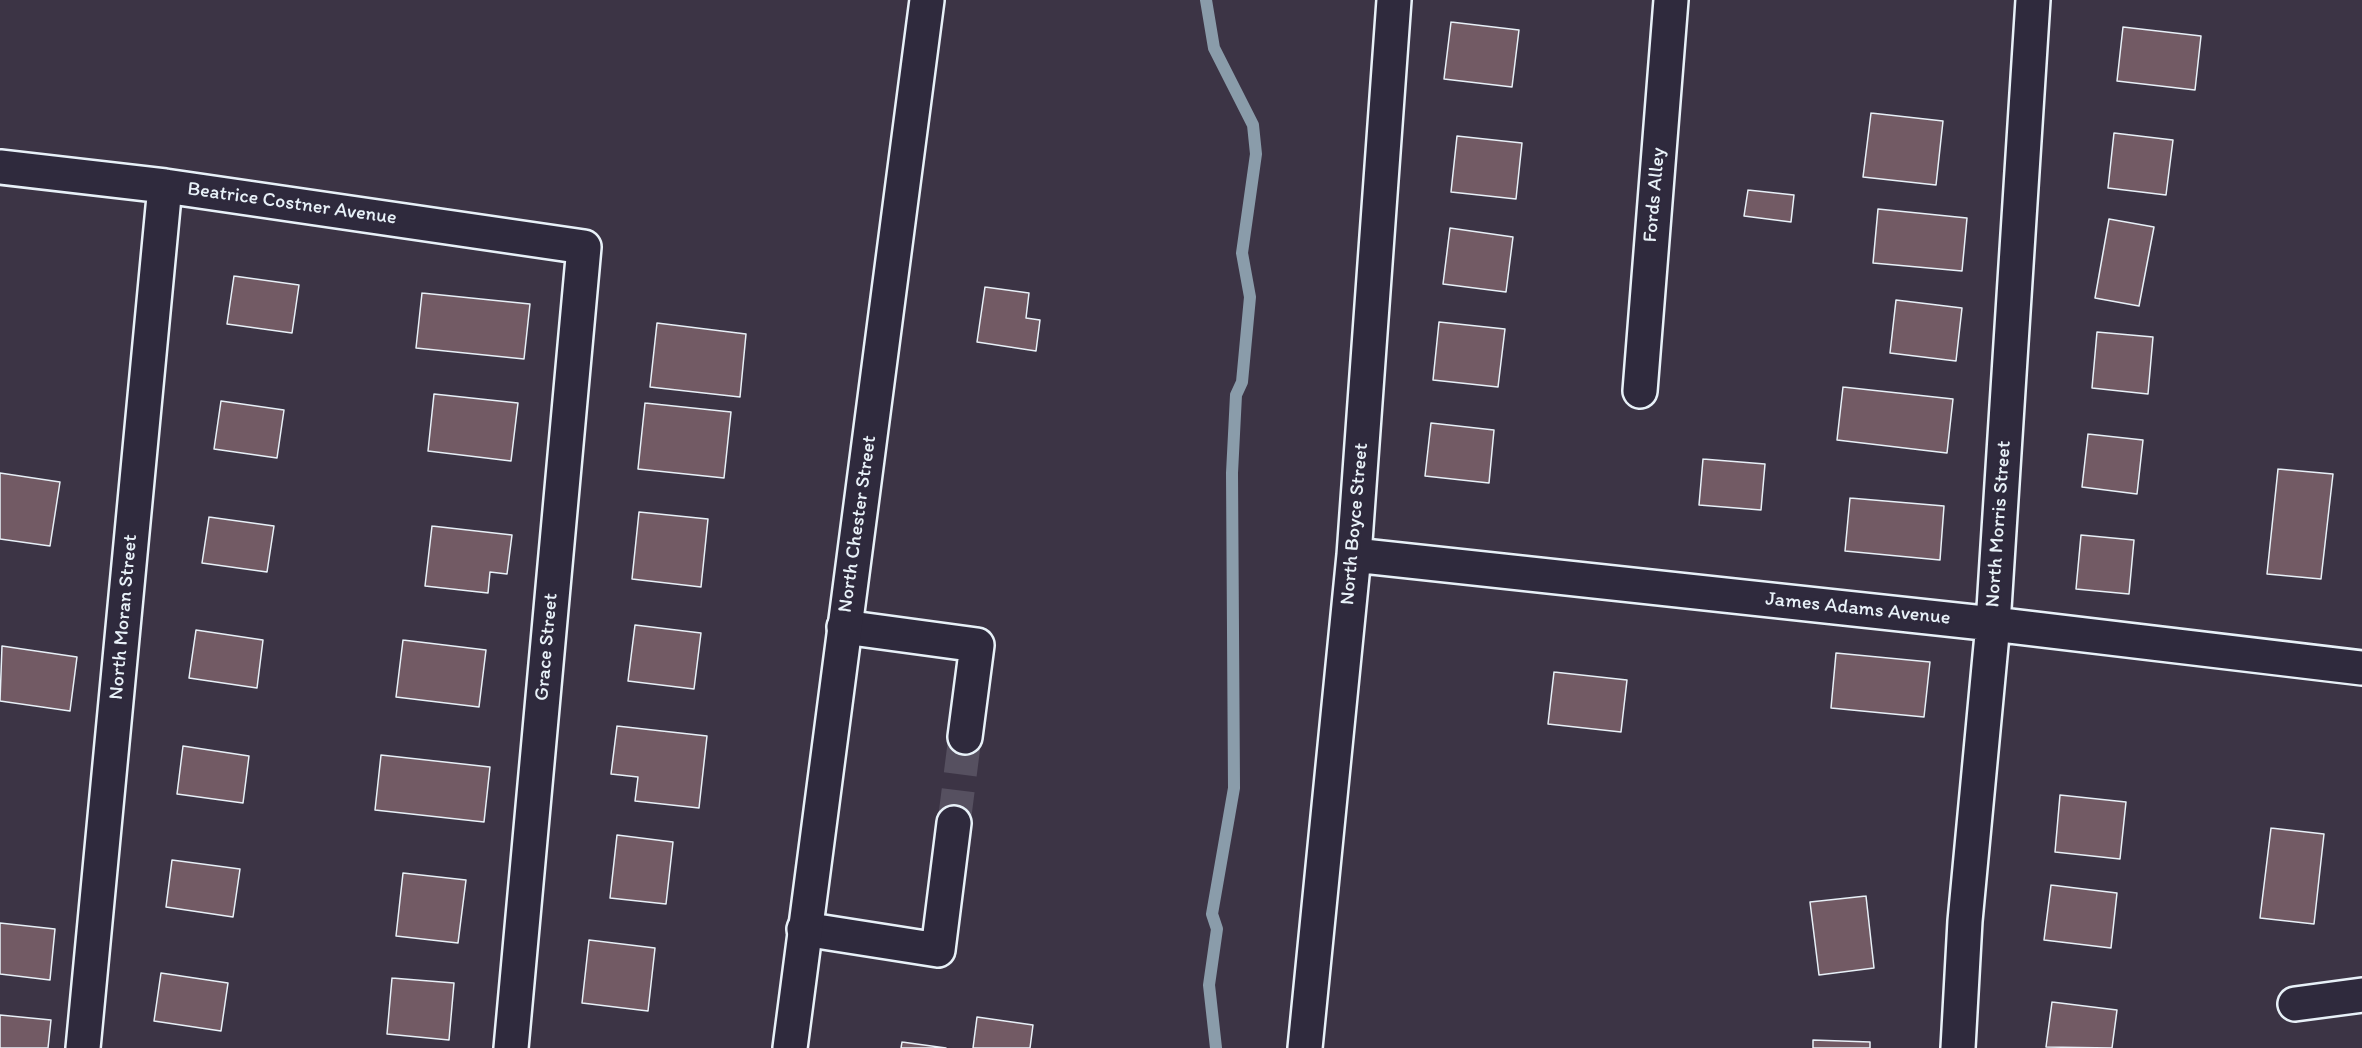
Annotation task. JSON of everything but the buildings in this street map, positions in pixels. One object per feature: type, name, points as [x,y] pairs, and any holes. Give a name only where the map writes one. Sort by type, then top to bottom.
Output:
[{"type":"street","name":"North Chester Street","points":[[790,1048],[927,0]]},
{"type":"street","name":"North Boyce Street","points":[[1305,1048],[1354,555],[1394,0]]},
{"type":"street","name":"Fords Alley","points":[[1640,391],[1671,0]]},
{"type":"street","name":"North Morris Street","points":[[1958,1048],[1965,921],[1993,624],[2033,0]]},
{"type":"street","name":"Beatrice Costner Avenue","points":[[0,167],[165,186],[584,247]]},
{"type":"street","name":"North Moran Street","points":[[83,1048],[165,186]]},
{"type":"street","name":"Grace Street","points":[[511,1048],[584,247]]},
{"type":"street","name":"James Adams Avenue","points":[[1354,555],[1993,624],[2362,668]]},
{"type":"street","points":[[844,627],[977,645],[965,737]]},
{"type":"street","points":[[804,929],[938,950],[954,823]]},
{"type":"street","points":[[2295,1004],[2362,995]]},
{"type":"waterway","points":[[1206,0],[1214,48],[1253,125],[1256,154],[1242,253],[1250,297],[1242,382],[1236,395],[1232,473],[1234,788],[1212,914],[1217,929],[1209,985],[1216,1048]]},
{"type":"tunnel","points":[[954,823],[965,737]]}]
